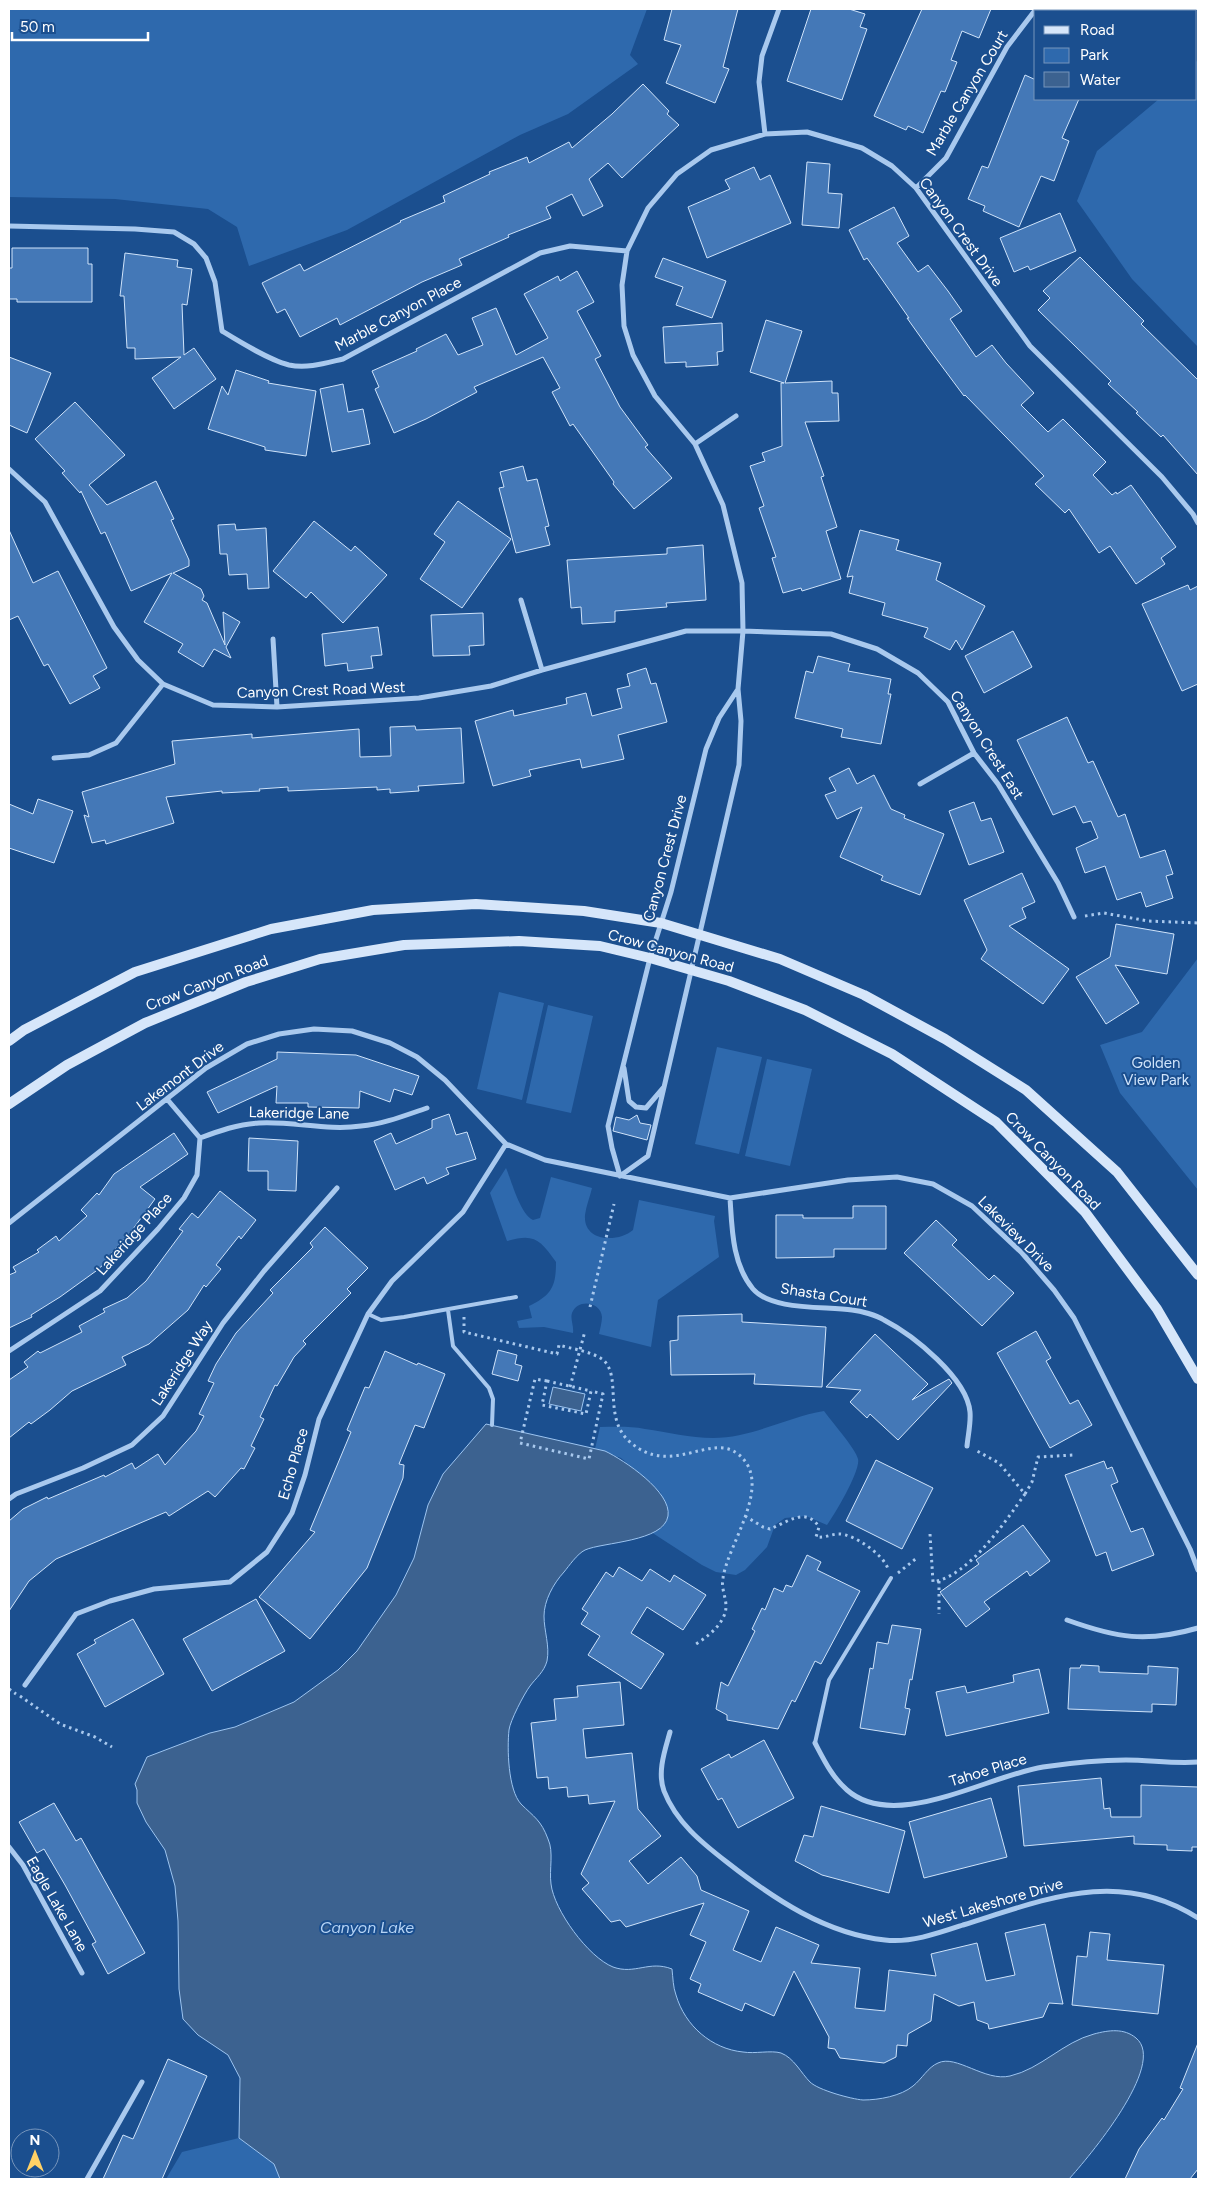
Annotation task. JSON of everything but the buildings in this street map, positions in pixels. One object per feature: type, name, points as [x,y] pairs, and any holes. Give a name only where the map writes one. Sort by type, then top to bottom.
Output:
[{"type":"main road","name":"Crow Canyon Road","points":[[9,1041],[24,1030],[135,972],[271,929],[373,910],[476,904],[584,911],[661,923],[780,959],[864,995],[945,1039],[1026,1090],[1117,1172],[1198,1276]]},
{"type":"main road","name":"Crow Canyon Road","points":[[9,1104],[67,1065],[144,1023],[246,982],[320,959],[404,944],[519,941],[600,946],[730,981],[814,1015],[892,1054],[996,1122],[1085,1212],[1158,1309],[1198,1379]]},
{"type":"street","points":[[765,134],[759,82],[762,56],[779,9]]},
{"type":"street","name":"Marble Canyon Court","points":[[916,188],[946,158],[1007,47],[1034,12]]},
{"type":"street","name":"Canyon Crest Drive","points":[[738,689],[719,718],[706,749],[661,923],[650,958],[608,1126],[620,1176],[648,1156],[739,765],[742,721],[738,689],[743,631],[742,583],[723,505],[695,444],[655,396],[633,355],[624,326],[622,285],[627,252],[648,208],[678,174],[711,150],[765,134],[807,132],[862,148],[892,166],[916,188],[1030,346],[1162,477],[1193,514],[1198,523]]},
{"type":"street","name":"Marble Canyon Place","points":[[9,226],[135,229],[174,232],[194,244],[206,258],[215,282],[220,305],[222,331],[255,350],[289,365],[318,365],[343,358],[540,253],[570,246],[627,252]]},
{"type":"street","points":[[695,444],[736,416]]},
{"type":"street","name":"Canyon Crest Road West","points":[[9,469],[45,502],[114,626],[138,660],[163,684],[213,705],[277,706],[419,698],[491,686],[542,670],[686,631],[743,631]]},
{"type":"street","points":[[521,600],[542,670]]},
{"type":"street","name":"Canyon Crest East","points":[[743,631],[831,634],[877,649],[918,673],[948,702],[974,753],[998,784],[1058,883],[1074,917]]},
{"type":"street","points":[[273,639],[277,706]]},
{"type":"street","points":[[54,758],[89,755],[116,743],[163,684]]},
{"type":"street","points":[[920,784],[974,753]]},
{"type":"street","name":"Lakemont Drive","points":[[9,1223],[206,1068],[246,1044],[279,1034],[306,1030],[352,1031],[390,1043],[417,1057],[445,1080],[506,1144],[545,1160],[620,1176]]},
{"type":"street","points":[[624,1065],[629,1101],[636,1107],[646,1108],[665,1086]]},
{"type":"street","points":[[167,1099],[200,1138]]},
{"type":"street","name":"Lakeridge Lane","points":[[200,1138],[232,1126],[260,1122],[331,1128],[362,1126],[393,1120],[427,1108]]},
{"type":"street","name":"Lakeridge Place","points":[[9,1351],[100,1291],[158,1229],[184,1198],[197,1175],[200,1138]]},
{"type":"street","name":"Echo Place","points":[[25,1685],[76,1614],[110,1601],[154,1589],[230,1582],[268,1552],[292,1513],[306,1474],[319,1419],[368,1314],[392,1281],[463,1212],[506,1144]]},
{"type":"street","name":"Lakeview Drive","points":[[620,1176],[730,1198],[848,1180],[897,1177],[933,1184],[972,1206],[1022,1253],[1054,1290],[1074,1318],[1190,1549],[1198,1570]]},
{"type":"street","name":"Lakeridge Way","points":[[9,1499],[16,1494],[83,1468],[132,1445],[163,1416],[223,1323],[264,1271],[337,1188]]},
{"type":"street","name":"Shasta Court","points":[[730,1198],[734,1243],[740,1266],[753,1290],[775,1302],[853,1310],[883,1319],[914,1340],[939,1361],[961,1386],[970,1411],[967,1446]]},
{"type":"street","points":[[1067,1620],[1098,1631],[1138,1638],[1179,1634],[1198,1628]]},
{"type":"street","name":"West Lakeshore Drive","points":[[670,1732],[662,1760],[663,1789],[675,1813],[699,1841],[763,1891],[805,1916],[849,1932],[886,1940],[927,1936],[1048,1899],[1088,1891],[1129,1891],[1163,1900],[1198,1918]]},
{"type":"street","name":"Tahoe Place","points":[[815,1743],[833,1775],[848,1791],[869,1802],[890,1806],[912,1805],[1014,1773],[1041,1767],[1126,1760],[1198,1762]]},
{"type":"street","name":"Eagle Lake Lane","points":[[9,1847],[23,1865],[82,1973]]},
{"type":"street","points":[[87,2179],[142,2082]]},
{"type":"lane","points":[[368,1314],[381,1320],[464,1308],[516,1297]]},
{"type":"lane","points":[[448,1310],[453,1346],[489,1388],[494,1408],[492,1425]]},
{"type":"lane","points":[[815,1743],[829,1680],[891,1578]]},
{"type":"path","points":[[1074,917],[1104,913],[1148,921],[1198,923]]},
{"type":"path","points":[[590,1306],[614,1204]]},
{"type":"path","points":[[464,1308],[464,1332],[557,1354],[559,1345],[580,1350],[602,1359],[609,1366],[614,1417],[622,1435],[650,1455],[663,1458],[724,1447],[738,1454],[751,1473],[753,1483],[745,1516],[726,1564],[722,1580],[728,1608],[717,1628],[693,1646]]},
{"type":"path","points":[[570,1387],[585,1331]]},
{"type":"path","points":[[535,1379],[570,1387],[603,1394],[589,1459],[520,1443],[535,1379]]},
{"type":"path","points":[[547,1381],[542,1405],[586,1414],[591,1391]]},
{"type":"path","points":[[967,1446],[999,1463],[1025,1494]]},
{"type":"path","points":[[930,1534],[933,1582],[957,1573],[996,1534],[1032,1482],[1038,1457],[1073,1455]]},
{"type":"path","points":[[745,1516],[770,1529],[792,1518],[809,1518],[815,1521],[819,1527],[816,1537],[827,1538],[838,1534],[853,1537],[862,1542],[886,1563],[891,1578],[918,1557]]},
{"type":"path","points":[[938,1581],[939,1614]]},
{"type":"path","points":[[20,1696],[60,1724],[95,1737],[112,1747]]},
{"type":"green space","points":[[9,9],[647,9],[630,55],[638,64],[568,114],[520,135],[347,230],[249,266],[237,227],[208,209],[115,199],[9,197]]},
{"type":"green space","points":[[1198,59],[1198,347],[1132,279],[1077,201],[1097,151],[1158,100],[1197,100]]},
{"type":"green space","name":"Golden View Park","points":[[1198,958],[1198,1190],[1120,1093],[1100,1045],[1142,1032]]},
{"type":"green space","points":[[499,992],[544,1003],[522,1100],[477,1089]]},
{"type":"green space","points":[[548,1005],[593,1016],[571,1113],[526,1103]]},
{"type":"green space","points":[[717,1047],[762,1057],[739,1154],[695,1144]]},
{"type":"green space","points":[[767,1059],[812,1069],[790,1166],[745,1156]]},
{"type":"green space","points":[[506,1168],[520,1205],[528,1217],[533,1220],[540,1218],[551,1177],[592,1188],[585,1215],[586,1224],[590,1231],[603,1238],[619,1237],[633,1230],[639,1200],[715,1216],[719,1257],[658,1300],[651,1347],[599,1334],[602,1319],[601,1312],[594,1305],[589,1304],[579,1305],[572,1313],[573,1333],[544,1327],[519,1328],[517,1321],[532,1318],[529,1306],[548,1294],[554,1284],[556,1262],[546,1248],[536,1240],[524,1238],[507,1241],[490,1193]]},
{"type":"green space","points":[[824,1411],[848,1442],[858,1459],[856,1472],[847,1492],[827,1525],[806,1516],[785,1518],[775,1525],[767,1547],[745,1570],[736,1575],[716,1572],[702,1565],[651,1532],[663,1527],[661,1493],[621,1458],[595,1449],[600,1427],[634,1427],[704,1438],[727,1437],[742,1435]]},
{"type":"green space","points":[[239,2138],[274,2164],[280,2179],[166,2179],[182,2152]]},
{"type":"water","points":[[553,1387],[585,1394],[581,1411],[549,1404]]},
{"type":"water","name":"Canyon Lake","points":[[486,1424],[605,1451],[634,1469],[655,1487],[663,1497],[667,1507],[668,1516],[664,1525],[656,1531],[632,1540],[585,1550],[576,1557],[556,1582],[547,1599],[544,1610],[548,1650],[546,1665],[524,1695],[509,1730],[508,1758],[513,1789],[521,1804],[543,1827],[551,1849],[551,1884],[554,1895],[558,1907],[574,1932],[603,1962],[613,1967],[628,1969],[656,1966],[672,1969],[674,1989],[680,2006],[693,2026],[711,2041],[732,2050],[743,2052],[781,2053],[794,2062],[814,2085],[835,2094],[863,2100],[896,2095],[913,2086],[934,2065],[945,2061],[991,2075],[1000,2077],[1010,2076],[1032,2068],[1072,2043],[1094,2034],[1121,2031],[1131,2035],[1136,2038],[1143,2051],[1142,2068],[1134,2089],[1107,2132],[1069,2179],[280,2179],[274,2164],[239,2138],[240,2078],[228,2055],[198,2035],[183,2019],[179,1989],[178,1921],[175,1886],[165,1850],[146,1822],[137,1803],[135,1784],[147,1757],[210,1733],[235,1727],[294,1702],[338,1670],[357,1651],[396,1595],[414,1558],[428,1505],[443,1474]]}]
